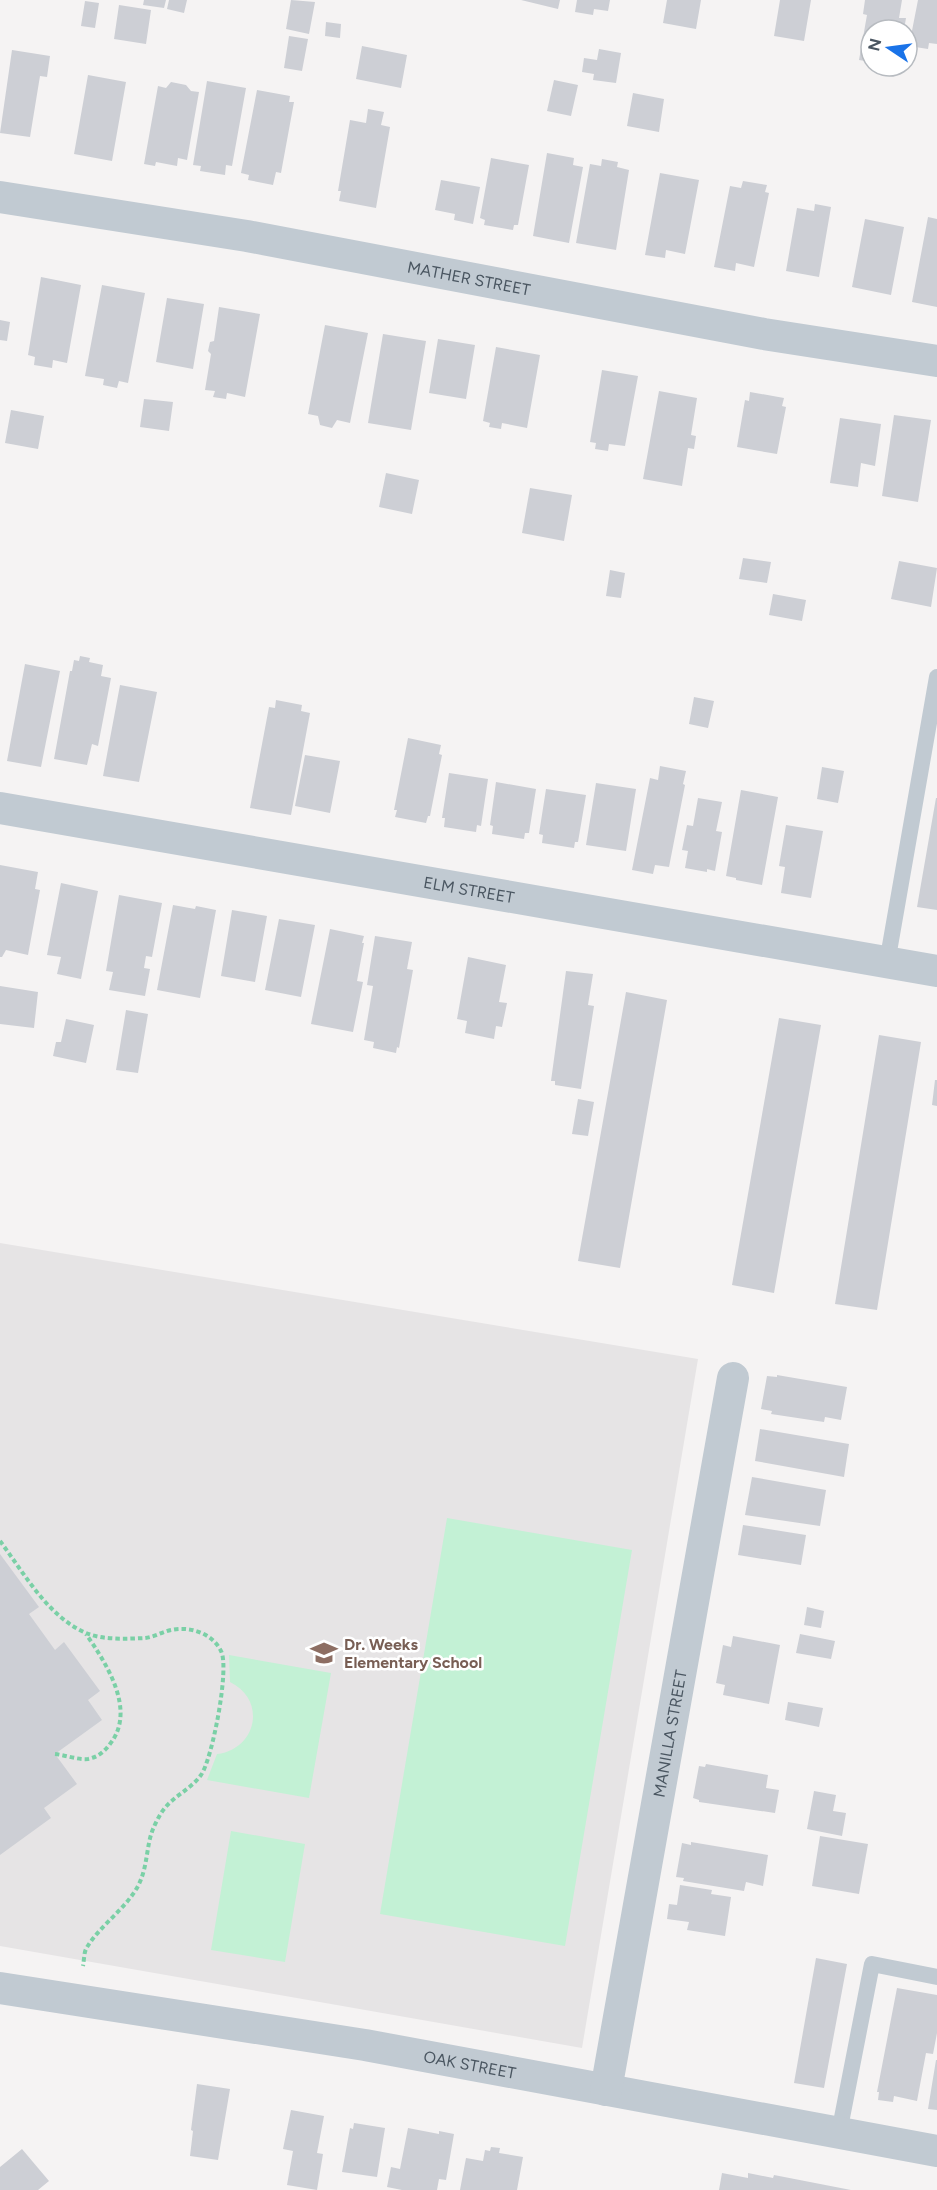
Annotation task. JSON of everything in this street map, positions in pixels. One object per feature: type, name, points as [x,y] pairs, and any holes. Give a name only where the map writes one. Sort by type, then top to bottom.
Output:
[{"type":"street","name":"MATHER STREET","points":[[0,197],[247,236],[764,334],[937,361]]},
{"type":"street","name":"ELM STREET","points":[[0,808],[937,971]]},
{"type":"street","name":"MANILLA STREET","points":[[606,2090],[734,1378]]},
{"type":"street","name":"OAK STREET","points":[[0,1988],[365,2045],[937,2151]]},
{"type":"lane","points":[[887,963],[937,677]]},
{"type":"lane","points":[[838,2133],[872,1964],[937,1977]]},
{"type":"path","points":[[0,1541],[47,1602],[62,1618],[86,1633],[106,1638],[147,1638],[173,1630],[197,1631],[213,1640],[223,1653],[224,1680],[208,1758],[202,1774],[165,1808],[152,1831],[147,1862],[139,1885],[126,1904],[86,1950],[83,1966]]},
{"type":"path","points":[[55,1754],[87,1759],[103,1754],[114,1740],[120,1716],[117,1689],[107,1663],[86,1633]]},
{"type":"shaded area","name":"Dr. Weeks Elementary School","points":[[0,1243],[698,1359],[582,2048],[0,1946]]},
{"type":"green space","points":[[447,1518],[632,1550],[565,1946],[380,1914]]},
{"type":"green space","points":[[229,1655],[331,1673],[309,1798],[207,1780],[217,1754],[231,1750],[241,1743],[252,1723],[253,1711],[249,1700],[242,1690],[230,1682]]},
{"type":"green space","points":[[231,1831],[305,1844],[285,1962],[211,1950]]},
{"type":"building","points":[[144,0],[166,0],[164,8],[143,5]]},
{"type":"building","points":[[169,0],[187,0],[184,13],[167,9]]},
{"type":"building","points":[[291,0],[315,2],[309,34],[286,29]]},
{"type":"building","points":[[521,0],[560,0],[558,9]]},
{"type":"building","points":[[577,0],[610,0],[608,11],[594,9],[593,15],[575,12]]},
{"type":"building","points":[[667,0],[701,0],[696,29],[663,23]]},
{"type":"building","points":[[780,0],[811,0],[804,41],[774,36]]},
{"type":"building","points":[[865,0],[902,0],[899,18],[866,18],[867,15],[863,14]]},
{"type":"building","points":[[918,0],[937,0],[937,44],[929,43],[928,49],[919,48],[919,18],[914,18]]},
{"type":"building","points":[[85,1],[99,3],[95,28],[81,26]]},
{"type":"building","points":[[119,5],[151,10],[146,44],[114,39]]},
{"type":"building","points":[[326,22],[341,24],[340,38],[325,36]]},
{"type":"building","points":[[289,36],[308,39],[302,71],[284,68]]},
{"type":"building","points":[[362,46],[407,55],[401,88],[356,79]]},
{"type":"building","points":[[599,49],[621,53],[616,83],[593,80],[594,74],[582,72],[584,58],[597,60]]},
{"type":"building","points":[[12,50],[50,56],[47,77],[40,76],[30,137],[0,133]]},
{"type":"building","points":[[88,75],[126,82],[112,161],[74,154]]},
{"type":"building","points":[[554,80],[578,85],[571,116],[547,111]]},
{"type":"building","points":[[207,81],[246,88],[232,166],[226,165],[225,175],[200,171],[201,166],[193,165]]},
{"type":"building","points":[[171,82],[186,85],[191,91],[199,92],[187,160],[178,158],[177,166],[156,162],[155,166],[144,164],[158,86],[166,88]]},
{"type":"building","points":[[257,90],[290,96],[289,102],[294,102],[281,173],[276,172],[273,185],[248,180],[249,175],[241,173]]},
{"type":"building","points":[[633,93],[664,99],[659,132],[627,126]]},
{"type":"building","points":[[368,109],[384,112],[381,125],[390,127],[376,208],[339,201],[341,191],[338,191],[350,120],[366,123]]},
{"type":"building","points":[[547,153],[574,158],[573,165],[583,167],[569,243],[533,236]]},
{"type":"building","points":[[491,158],[529,165],[518,225],[514,225],[513,230],[484,225],[485,220],[480,218]]},
{"type":"building","points":[[602,159],[618,162],[617,167],[629,170],[616,250],[576,243],[590,164],[601,166]]},
{"type":"building","points":[[660,173],[699,180],[685,254],[666,250],[665,258],[645,255]]},
{"type":"building","points":[[441,180],[480,187],[473,224],[454,220],[455,214],[435,210]]},
{"type":"building","points":[[743,181],[767,185],[765,192],[769,193],[754,267],[736,263],[735,271],[714,267],[730,186],[741,188]]},
{"type":"building","points":[[815,204],[831,207],[819,277],[786,271],[797,208],[814,211]]},
{"type":"building","points":[[928,217],[937,219],[937,307],[912,302]]},
{"type":"building","points":[[865,219],[904,227],[891,295],[852,287]]},
{"type":"building","points":[[41,277],[81,285],[67,363],[53,360],[52,368],[34,365],[35,357],[28,355]]},
{"type":"building","points":[[102,285],[145,293],[128,383],[119,381],[117,388],[103,385],[104,379],[85,376]]},
{"type":"building","points":[[167,298],[204,304],[193,369],[156,362]]},
{"type":"building","points":[[219,307],[260,314],[245,397],[227,393],[226,399],[213,397],[215,391],[205,390],[211,354],[208,351],[210,342],[214,341]]},
{"type":"building","points":[[0,320],[10,322],[7,341],[0,340]]},
{"type":"building","points":[[325,325],[368,333],[350,423],[337,420],[332,428],[320,425],[318,416],[308,414]]},
{"type":"building","points":[[383,334],[426,341],[411,430],[368,423]]},
{"type":"building","points":[[438,339],[475,345],[466,399],[429,393]]},
{"type":"building","points":[[496,347],[540,355],[527,428],[502,423],[501,429],[489,427],[490,423],[483,421]]},
{"type":"building","points":[[602,370],[638,376],[625,446],[609,444],[608,451],[595,449],[596,443],[590,442]]},
{"type":"building","points":[[659,391],[697,398],[691,435],[696,436],[694,449],[688,448],[682,486],[643,479]]},
{"type":"building","points":[[750,392],[784,398],[782,406],[786,407],[777,454],[737,447],[745,400],[749,401]]},
{"type":"building","points":[[144,399],[173,402],[169,431],[140,427]]},
{"type":"building","points":[[11,410],[44,416],[38,449],[5,443]]},
{"type":"building","points":[[894,415],[931,420],[918,502],[882,496]]},
{"type":"building","points":[[840,418],[881,424],[875,466],[861,463],[858,487],[830,483]]},
{"type":"building","points":[[386,473],[419,480],[412,514],[379,507]]},
{"type":"building","points":[[530,488],[572,495],[564,541],[522,533]]},
{"type":"building","points":[[743,558],[771,562],[767,583],[739,579]]},
{"type":"building","points":[[899,561],[937,568],[931,607],[891,599]]},
{"type":"building","points":[[610,570],[625,573],[621,598],[606,596]]},
{"type":"building","points":[[773,594],[806,600],[802,621],[769,615]]},
{"type":"building","points":[[80,656],[90,658],[89,662],[103,665],[101,676],[111,678],[98,746],[92,744],[87,765],[54,759],[70,671],[72,671],[74,660],[79,661]]},
{"type":"building","points":[[25,664],[60,671],[41,767],[7,761]]},
{"type":"building","points":[[120,685],[157,692],[139,782],[103,776]]},
{"type":"building","points":[[694,697],[714,701],[708,728],[689,724]]},
{"type":"building","points":[[276,700],[302,705],[301,711],[310,713],[291,815],[250,808],[269,707],[275,708]]},
{"type":"building","points":[[408,738],[441,745],[439,754],[442,755],[430,816],[426,823],[395,817],[397,810],[394,810]]},
{"type":"building","points":[[305,755],[340,761],[330,813],[295,806]]},
{"type":"building","points":[[660,766],[686,771],[669,867],[655,865],[653,874],[632,870],[650,778],[658,780]]},
{"type":"building","points":[[822,767],[844,771],[838,803],[817,799]]},
{"type":"building","points":[[449,773],[488,779],[481,826],[477,825],[476,832],[444,827],[445,818],[442,818]]},
{"type":"building","points":[[496,782],[536,789],[529,833],[525,833],[524,839],[492,834],[493,826],[490,825]]},
{"type":"building","points":[[596,783],[636,789],[626,851],[586,845]]},
{"type":"building","points":[[546,789],[586,795],[578,842],[575,842],[574,848],[542,843],[543,835],[539,834]]},
{"type":"building","points":[[741,790],[778,797],[762,885],[726,876]]},
{"type":"building","points":[[698,798],[722,802],[716,831],[722,832],[715,871],[685,868],[688,851],[682,850],[687,825],[693,826]]},
{"type":"building","points":[[937,798],[937,910],[917,907]]},
{"type":"building","points":[[786,825],[823,831],[811,898],[781,893],[785,867],[779,866]]},
{"type":"building","points":[[0,865],[38,872],[35,889],[40,890],[28,955],[6,950],[0,957]]},
{"type":"building","points":[[61,883],[98,891],[81,979],[57,974],[61,957],[47,955]]},
{"type":"building","points":[[119,895],[162,903],[152,957],[146,956],[144,968],[150,969],[145,996],[109,990],[113,972],[106,971]]},
{"type":"building","points":[[173,905],[216,910],[200,998],[157,990]]},
{"type":"building","points":[[232,910],[267,916],[255,982],[221,976]]},
{"type":"building","points":[[279,919],[315,925],[301,997],[265,990]]},
{"type":"building","points":[[330,929],[364,936],[357,981],[363,982],[353,1032],[311,1024]]},
{"type":"building","points":[[375,936],[412,942],[407,969],[413,970],[399,1048],[397,1047],[396,1053],[373,1048],[374,1042],[364,1040],[373,986],[367,985]]},
{"type":"building","points":[[468,957],[506,965],[499,1002],[507,1003],[502,1027],[496,1026],[494,1039],[465,1033],[467,1021],[457,1019]]},
{"type":"building","points":[[566,971],[593,974],[588,1005],[594,1006],[581,1089],[555,1085],[555,1081],[551,1081]]},
{"type":"building","points":[[0,986],[38,992],[34,1028],[0,1024]]},
{"type":"building","points":[[626,992],[667,1000],[620,1268],[578,1261]]},
{"type":"building","points":[[126,1010],[148,1014],[138,1073],[116,1070]]},
{"type":"building","points":[[779,1018],[821,1025],[774,1293],[732,1285]]},
{"type":"building","points":[[66,1019],[94,1025],[86,1063],[53,1056],[56,1042],[61,1042]]},
{"type":"building","points":[[879,1035],[921,1042],[877,1310],[835,1304]]},
{"type":"building","points":[[935,1080],[937,1080],[937,1106],[932,1105]]},
{"type":"building","points":[[578,1099],[594,1102],[588,1136],[572,1134]]},
{"type":"building","points":[[777,1375],[847,1387],[841,1420],[825,1417],[824,1422],[771,1414],[772,1411],[761,1409],[767,1376],[777,1377]]},
{"type":"building","points":[[760,1429],[849,1444],[844,1477],[755,1461]]},
{"type":"building","points":[[752,1477],[826,1490],[820,1526],[745,1515]]},
{"type":"building","points":[[743,1525],[806,1535],[801,1565],[738,1555]]},
{"type":"building","points":[[0,1554],[39,1607],[29,1614],[55,1650],[64,1642],[100,1691],[88,1700],[102,1720],[55,1754],[77,1784],[44,1808],[51,1818],[0,1855]]},
{"type":"building","points":[[807,1607],[824,1611],[821,1628],[804,1625]]},
{"type":"building","points":[[800,1634],[835,1641],[831,1659],[796,1653]]},
{"type":"building","points":[[733,1636],[780,1645],[769,1704],[723,1695],[725,1685],[716,1683],[723,1645],[731,1647]]},
{"type":"building","points":[[788,1702],[823,1708],[819,1727],[785,1720]]},
{"type":"building","points":[[706,1764],[768,1775],[766,1788],[779,1790],[775,1813],[699,1802],[693,1798],[699,1766],[705,1767]]},
{"type":"building","points":[[814,1791],[836,1795],[833,1811],[846,1813],[842,1836],[807,1829]]},
{"type":"building","points":[[820,1836],[868,1844],[859,1894],[812,1886]]},
{"type":"building","points":[[691,1842],[768,1855],[763,1886],[746,1882],[744,1891],[683,1881],[684,1878],[676,1877],[682,1843],[691,1845]]},
{"type":"building","points":[[680,1885],[712,1890],[711,1894],[731,1897],[725,1936],[687,1930],[689,1922],[667,1919],[669,1904],[677,1905]]},
{"type":"building","points":[[816,1958],[847,1964],[824,2088],[794,2083]]},
{"type":"building","points":[[897,1988],[937,1995],[937,2033],[933,2054],[926,2053],[917,2101],[894,2096],[893,2102],[878,2100],[879,2092],[877,2092]]},
{"type":"building","points":[[937,2060],[937,2110],[928,2109]]},
{"type":"building","points":[[197,2084],[230,2089],[218,2160],[190,2156]]},
{"type":"building","points":[[291,2110],[324,2116],[317,2153],[323,2154],[317,2190],[287,2185],[293,2151],[283,2149]]},
{"type":"building","points":[[354,2123],[385,2128],[377,2177],[342,2172],[350,2128],[353,2129]]},
{"type":"building","points":[[408,2128],[439,2134],[439,2131],[454,2134],[446,2180],[439,2179],[437,2190],[402,2190],[387,2187],[391,2167],[400,2169]]},
{"type":"building","points":[[491,2147],[500,2148],[499,2153],[523,2157],[517,2190],[460,2190],[466,2158],[483,2161],[485,2150],[490,2151]]},
{"type":"building","points":[[22,2149],[49,2181],[38,2190],[0,2190],[0,2167]]},
{"type":"building","points":[[722,2173],[748,2178],[748,2173],[773,2178],[774,2175],[851,2190],[719,2190]]},
{"type":"place","name":"Dr. Weeks Elementary School","points":[[324,1653]]}]
